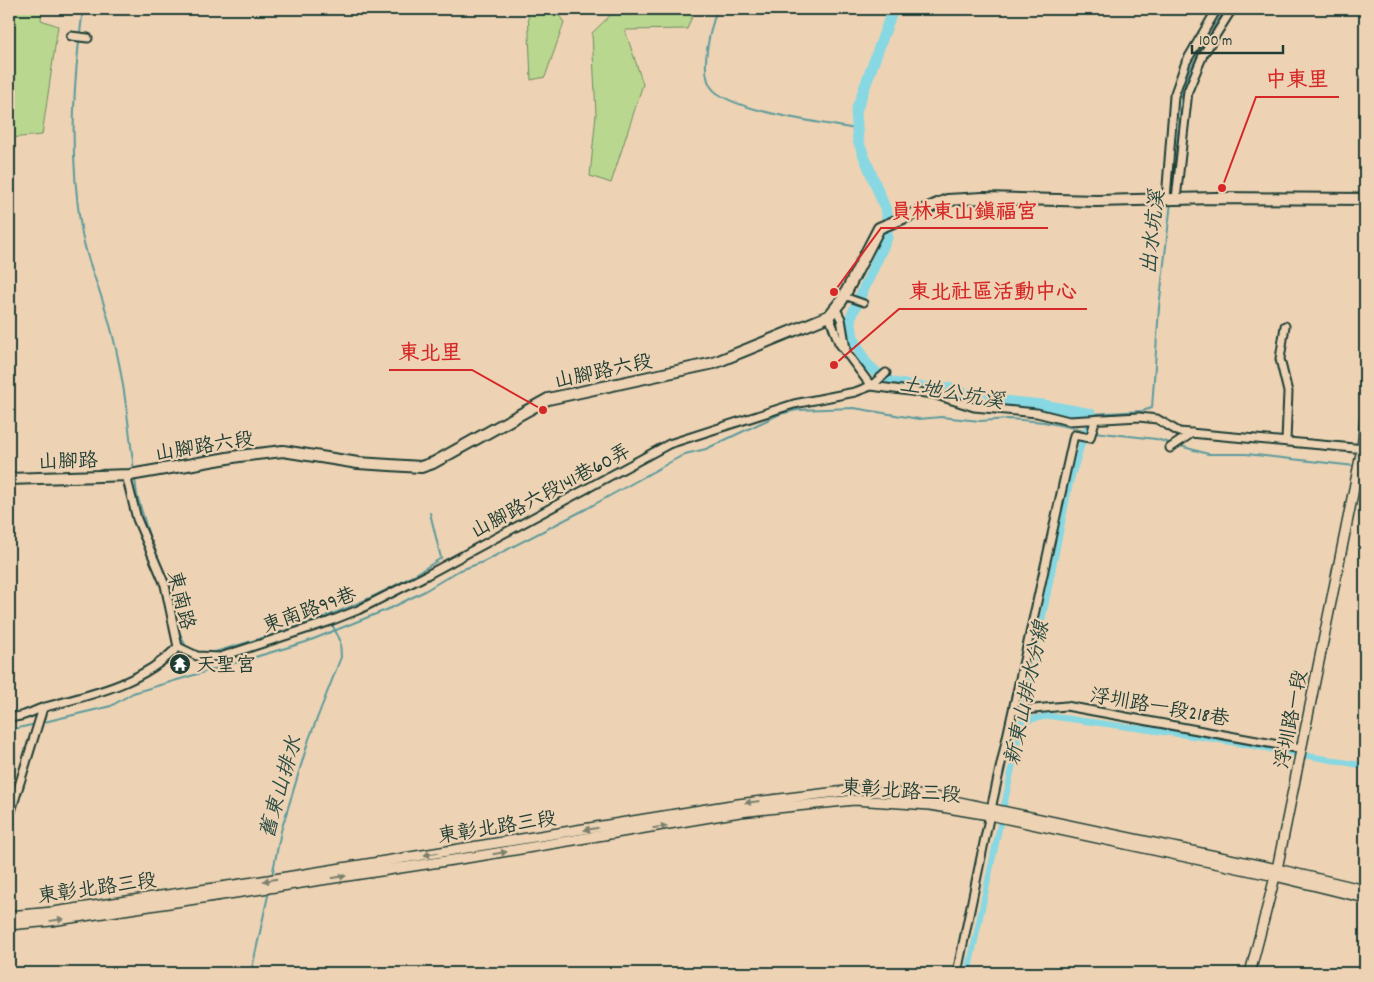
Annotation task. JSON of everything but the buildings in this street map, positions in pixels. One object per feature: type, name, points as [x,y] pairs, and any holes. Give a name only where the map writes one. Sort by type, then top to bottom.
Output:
[{"type":"main road","points":[[833,312],[844,296],[879,228],[947,200],[1365,199]]},
{"type":"main road","name":"山腳路六段","points":[[128,475],[239,456],[283,451],[358,463],[421,467],[433,463],[548,399],[714,363],[833,312]]},
{"type":"main road","name":"山腳路","points":[[9,479],[128,475]]},
{"type":"street","points":[[1171,199],[1174,96],[1186,62],[1217,9]]},
{"type":"street","points":[[1171,199],[1188,91],[1203,55],[1232,9]]},
{"type":"street","points":[[71,36],[88,38]]},
{"type":"street","points":[[844,296],[864,302]]},
{"type":"street","points":[[833,312],[839,342],[871,386],[933,394],[974,407],[1037,413],[1069,421],[1139,417],[1157,419],[1179,432],[1363,449]]},
{"type":"street","points":[[1285,326],[1280,359],[1288,392],[1286,441]]},
{"type":"street","points":[[871,386],[886,373]]},
{"type":"street","name":"山腳路六段141巷60弄","points":[[445,564],[582,493],[669,444],[794,404],[854,392],[871,386]]},
{"type":"street","name":"浮圳路一段","points":[[1250,973],[1276,873],[1300,758],[1358,466],[1363,449],[1365,418]]},
{"type":"street","points":[[957,973],[990,812],[1074,435],[1090,438],[1094,421]]},
{"type":"street","points":[[1170,448],[1192,433]]},
{"type":"street","name":"東南路","points":[[9,718],[20,718],[43,708],[102,693],[166,659],[178,647],[165,585],[136,519],[128,475]]},
{"type":"street","name":"東南路99巷","points":[[178,647],[197,656],[220,657],[328,622],[358,610],[445,564]]},
{"type":"street","name":"浮圳路一段218巷","points":[[1013,711],[1066,706],[1301,748]]},
{"type":"street","points":[[9,818],[43,708]]},
{"type":"street","name":"東彰北路三段","points":[[9,916],[53,912],[268,880],[738,804],[854,790],[931,796],[990,812]]},
{"type":"street","name":"東彰北路三段","points":[[9,925],[52,921],[256,890],[795,805],[854,800],[930,805],[990,812]]},
{"type":"street","points":[[990,812],[1365,890]]},
{"type":"street","points":[[1276,873],[1365,898]]},
{"type":"green space","points":[[9,9],[42,9],[41,20],[58,26],[42,135],[9,138]]},
{"type":"green space","points":[[526,9],[556,9],[564,23],[545,77],[531,80],[528,11]]},
{"type":"green space","points":[[617,9],[695,9],[687,29],[625,30],[643,84],[611,183],[590,176],[596,114],[592,33]]},
{"type":"waterway","points":[[83,9],[74,118],[77,200],[83,239],[105,307],[118,356],[134,471]]},
{"type":"waterway","points":[[717,9],[707,48],[706,60],[706,70],[711,87],[736,103],[756,109],[778,115],[855,129]]},
{"type":"waterway","name":"土地公坑溪","points":[[893,9],[856,111],[858,141],[887,213],[887,238],[850,319],[853,337],[865,362],[879,375],[893,383],[916,387],[949,388],[983,399],[1043,405],[1091,414]]},
{"type":"waterway","name":"出水坑溪","points":[[1172,195],[1182,93],[1190,69],[1225,9]]},
{"type":"waterway","name":"出水坑溪","points":[[1091,414],[1142,411],[1152,408],[1159,308],[1171,202]]},
{"type":"waterway","points":[[40,723],[111,706],[133,693],[306,642],[391,608],[458,571],[483,562],[586,509],[685,454],[706,449],[780,414],[797,410],[854,408],[919,419],[941,417],[980,421],[1009,419],[1044,422],[1089,431]]},
{"type":"waterway","name":"新東山排水分線","points":[[968,973],[1070,483],[1091,414]]},
{"type":"waterway","points":[[1094,432],[1156,439],[1173,444]]},
{"type":"waterway","points":[[1177,445],[1208,454],[1246,454],[1355,466]]},
{"type":"waterway","points":[[135,478],[137,495],[152,546]]},
{"type":"waterway","points":[[208,654],[298,626],[358,603],[414,575],[441,558],[430,513]]},
{"type":"waterway","name":"舊東山排水","points":[[272,876],[281,831],[309,739],[341,657],[340,640],[327,615]]},
{"type":"waterway","points":[[177,627],[186,647],[198,653]]},
{"type":"waterway","points":[[1022,721],[1049,716],[1214,739],[1365,766]]},
{"type":"waterway","points":[[9,730],[36,724]]},
{"type":"waterway","name":"舊東山排水","points":[[251,973],[269,891]]},
{"type":"place","name":"中東里","points":[[1222,188]]},
{"type":"place","name":"員林東山鎮福宮","points":[[834,292]]},
{"type":"place","name":"東北社區活動中心","points":[[834,365]]},
{"type":"place","name":"東北里","points":[[543,410]]},
{"type":"place","name":"天聖宮","points":[[180,664]]}]
